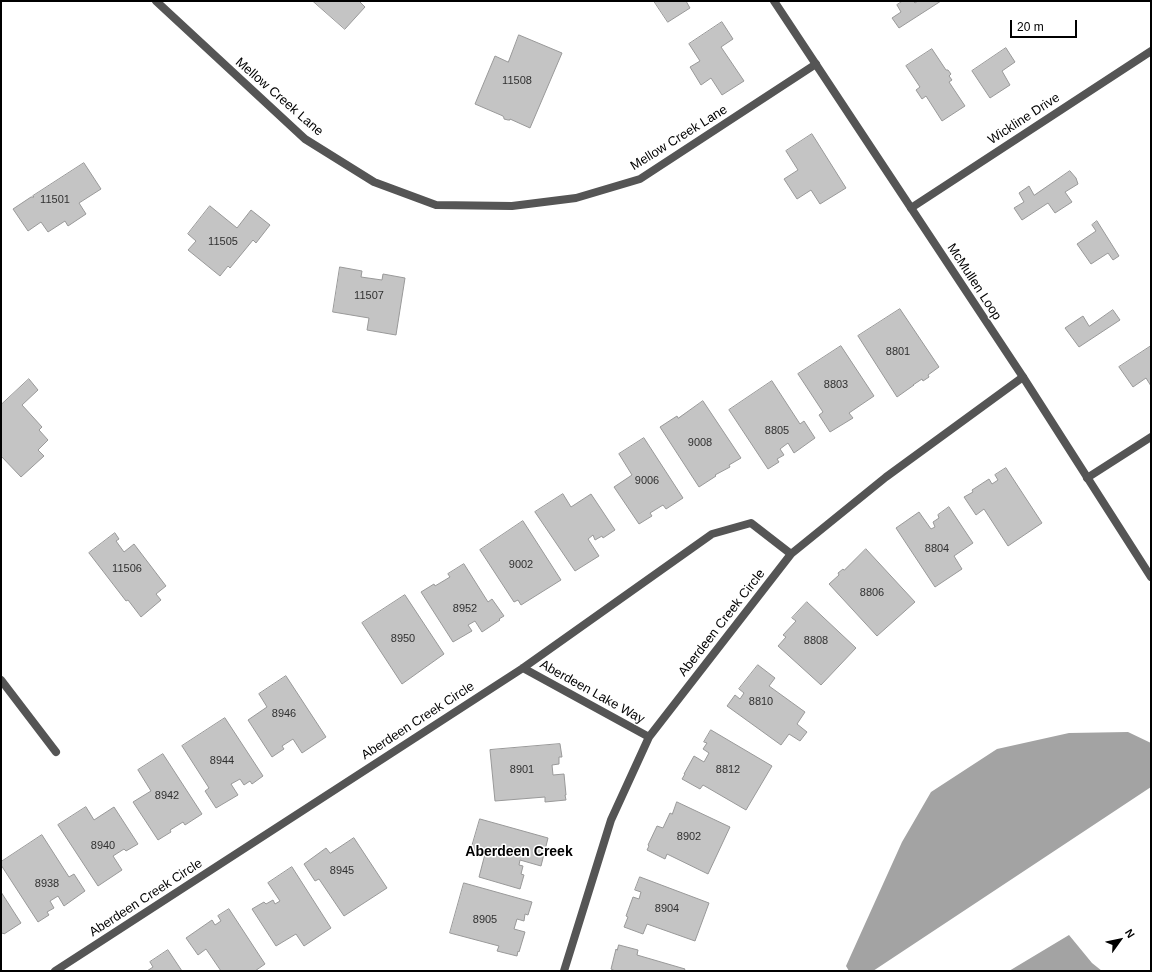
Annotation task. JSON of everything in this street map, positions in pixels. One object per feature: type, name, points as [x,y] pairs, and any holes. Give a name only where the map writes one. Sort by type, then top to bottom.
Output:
[{"type":"street","name":"Mellow Creek Lane","points":[[156,1],[305,139],[374,182],[436,205],[512,206],[576,198],[640,179],[816,64]]},
{"type":"street","name":"McMullen Loop","points":[[774,1],[1023,377],[1151,577]]},
{"type":"street","name":"Wickline Drive","points":[[911,208],[1151,51]]},
{"type":"street","name":"Aberdeen Creek Circle","points":[[564,971],[611,820],[649,737],[791,554],[886,477],[1023,377]]},
{"type":"street","points":[[1087,478],[1151,437]]},
{"type":"street","name":"Aberdeen Creek Circle","points":[[55,971],[523,668],[712,534],[751,523],[791,554]]},
{"type":"street","name":"Aberdeen Lake Way","points":[[523,668],[649,737]]},
{"type":"street","points":[[1,680],[56,752]]},
{"type":"shaded area","points":[[1128,732],[1151,743],[1151,787],[873,971],[849,971],[846,966],[902,842],[931,792],[997,749],[1069,733]]},
{"type":"shaded area","points":[[1069,935],[1092,963],[1102,971],[1009,971]]},
{"type":"building","points":[[313,1],[359,1],[365,7],[345,29]]},
{"type":"building","points":[[654,1],[686,1],[690,8],[668,22]]},
{"type":"building","points":[[903,1],[913,1],[915,3],[918,1],[941,1],[899,28],[892,18],[901,12],[897,5]]},
{"type":"building","points":[[722,22],[733,39],[721,47],[744,81],[722,95],[711,78],[701,85],[690,67],[700,61],[689,44]]},
{"type":"building","points":[[519,35],[562,53],[530,128],[510,119],[504,119],[503,116],[475,104],[495,56],[508,62]]},
{"type":"building","points":[[1006,48],[1015,62],[1002,71],[1010,85],[990,98],[972,71]]},
{"type":"building","points":[[932,49],[946,70],[948,70],[951,74],[949,76],[952,80],[949,82],[965,106],[942,121],[926,96],[922,99],[916,90],[920,87],[906,66]]},
{"type":"building","points":[[812,134],[846,188],[820,204],[811,190],[797,199],[784,179],[798,170],[786,151]]},
{"type":"building","points":[[84,163],[101,189],[79,203],[86,214],[68,226],[65,221],[48,232],[41,222],[28,231],[13,209],[31,197],[34,197],[33,196]]},
{"type":"building","points":[[1070,171],[1076,178],[1078,184],[1065,192],[1072,202],[1055,213],[1048,203],[1022,220],[1014,208],[1024,202],[1019,193],[1029,186],[1034,195]]},
{"type":"building","points":[[210,206],[237,228],[251,210],[270,225],[256,243],[253,240],[230,268],[228,266],[220,276],[188,250],[196,241],[188,234]]},
{"type":"building","points":[[1097,221],[1119,256],[1113,260],[1108,253],[1091,264],[1077,244],[1096,231],[1092,225]]},
{"type":"building","points":[[340,267],[362,271],[361,277],[382,280],[383,274],[405,278],[396,335],[367,330],[369,318],[333,312]]},
{"type":"building","points":[[900,309],[939,367],[928,375],[929,377],[923,381],[922,379],[897,397],[858,336]]},
{"type":"building","points":[[1113,310],[1120,320],[1079,347],[1065,328],[1083,316],[1089,326]]},
{"type":"building","points":[[841,346],[874,396],[849,413],[853,418],[830,432],[819,415],[823,412],[798,374]]},
{"type":"building","points":[[1151,346],[1151,386],[1146,378],[1133,387],[1119,367]]},
{"type":"building","points":[[29,379],[38,390],[22,405],[42,427],[39,430],[48,440],[38,450],[44,456],[21,477],[1,456],[1,405]]},
{"type":"building","points":[[772,381],[800,424],[804,421],[815,438],[794,453],[788,443],[780,449],[784,455],[777,459],[779,462],[768,469],[729,410]]},
{"type":"building","points":[[703,401],[741,458],[699,487],[660,427],[677,416],[678,418]]},
{"type":"building","points":[[644,438],[683,498],[666,509],[663,505],[650,513],[652,516],[639,524],[614,487],[632,475],[619,454]]},
{"type":"building","points":[[1006,468],[1042,523],[1008,546],[984,509],[976,515],[964,497],[973,492],[972,490],[989,479],[992,484],[998,480],[995,475]]},
{"type":"building","points":[[563,494],[571,507],[591,494],[615,530],[603,538],[602,536],[595,540],[593,535],[588,539],[599,556],[575,571],[535,512]]},
{"type":"building","points":[[949,507],[973,543],[954,556],[962,569],[935,587],[896,528],[919,512],[931,529],[935,527],[933,522],[939,518],[938,515]]},
{"type":"building","points":[[523,521],[561,580],[521,605],[518,600],[514,602],[480,550]]},
{"type":"building","points":[[115,533],[119,539],[116,541],[124,552],[134,544],[166,586],[156,594],[161,600],[141,617],[128,600],[126,601],[89,553]]},
{"type":"building","points":[[866,549],[915,602],[877,636],[829,584],[839,575],[838,573],[843,569],[844,570]]},
{"type":"building","points":[[464,564],[488,602],[492,599],[504,616],[482,632],[475,621],[468,625],[472,631],[453,642],[421,592],[450,577],[448,574]]},
{"type":"building","points":[[405,595],[444,654],[402,684],[362,623]]},
{"type":"building","points":[[807,602],[856,648],[821,685],[778,646],[786,637],[783,635],[796,621],[792,618]]},
{"type":"building","points":[[758,665],[775,678],[769,686],[805,712],[797,724],[807,732],[800,741],[789,734],[781,745],[727,706],[735,695],[740,699],[744,693],[739,689]]},
{"type":"building","points":[[286,676],[326,737],[302,753],[293,739],[282,746],[284,749],[272,757],[248,720],[267,707],[259,694]]},
{"type":"building","points":[[225,718],[263,776],[252,784],[250,781],[244,785],[240,779],[231,784],[238,795],[216,808],[205,791],[209,788],[182,746]]},
{"type":"building","points":[[711,730],[772,766],[746,810],[703,785],[700,789],[682,779],[694,756],[704,762],[709,753],[703,749],[707,743],[704,742]]},
{"type":"building","points":[[560,744],[562,757],[559,757],[559,764],[552,765],[553,775],[564,774],[566,800],[545,802],[545,797],[495,801],[490,750]]},
{"type":"building","points":[[163,754],[202,814],[185,825],[183,822],[158,840],[133,802],[151,791],[138,770]]},
{"type":"building","points":[[677,802],[730,827],[708,874],[667,854],[665,859],[647,850],[657,826],[663,828],[670,813],[672,814]]},
{"type":"building","points":[[86,807],[94,820],[114,807],[138,844],[126,851],[124,849],[113,856],[122,870],[98,886],[58,825]]},
{"type":"building","points":[[480,819],[548,838],[541,866],[520,860],[519,865],[523,866],[521,874],[524,875],[520,889],[479,877],[485,854],[471,850]]},
{"type":"building","points":[[42,835],[69,877],[74,874],[85,891],[64,906],[58,896],[50,901],[54,908],[47,912],[49,915],[38,922],[1,865],[1,862]]},
{"type":"building","points":[[354,838],[387,888],[344,916],[319,879],[315,881],[304,864],[326,848],[330,853]]},
{"type":"building","points":[[292,867],[331,928],[304,946],[296,934],[276,946],[252,909],[264,902],[266,904],[273,900],[275,904],[280,901],[268,883]]},
{"type":"building","points":[[640,877],[709,903],[695,941],[647,924],[643,934],[624,927],[628,917],[626,916],[633,897],[639,899],[641,892],[635,890]]},
{"type":"building","points":[[464,883],[532,902],[528,915],[525,914],[524,921],[517,919],[514,929],[525,932],[517,956],[497,951],[499,946],[450,933]]},
{"type":"building","points":[[1,892],[21,923],[4,934],[1,934]]},
{"type":"building","points":[[229,909],[265,964],[255,971],[221,971],[206,949],[198,955],[186,938],[212,920],[215,925],[221,921],[218,916]]},
{"type":"building","points":[[619,945],[638,950],[637,955],[685,969],[684,971],[615,971],[611,969],[616,949],[617,950]]},
{"type":"building","points":[[168,950],[182,971],[147,971],[153,967],[150,962]]},
{"type":"district","name":"Aberdeen Creek","points":[[519,852]]}]
